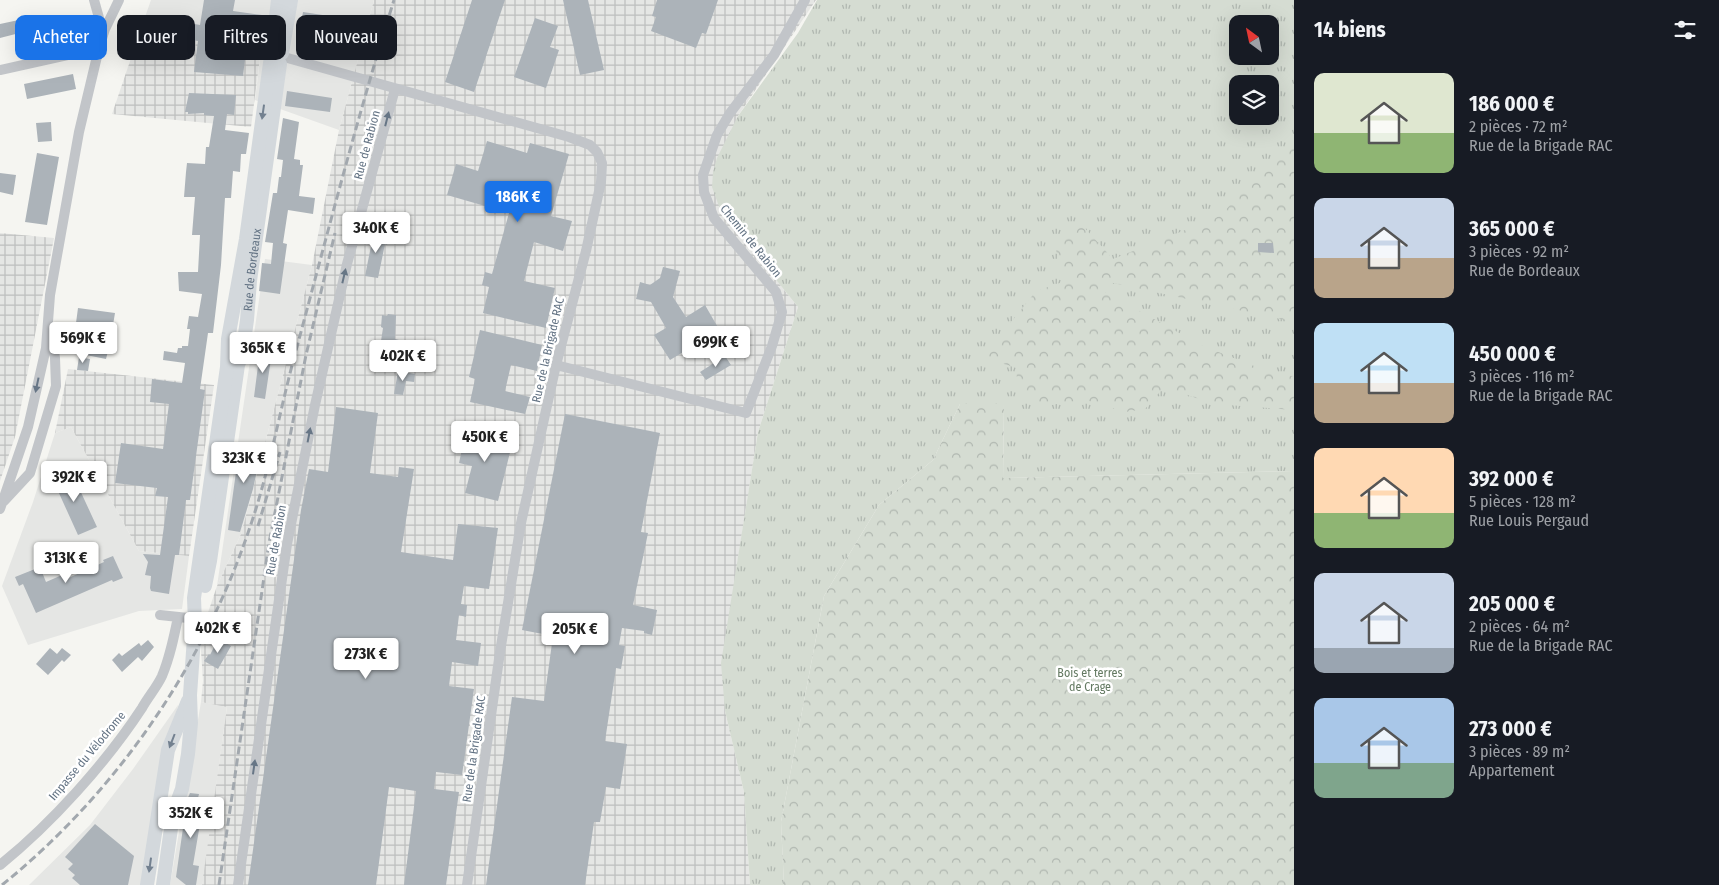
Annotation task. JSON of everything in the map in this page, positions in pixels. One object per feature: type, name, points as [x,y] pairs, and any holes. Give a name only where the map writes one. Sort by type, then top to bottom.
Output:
[{"type":"main road","name":"Rue de Bordeaux","points":[[278,0],[278,15]]},
{"type":"main road","name":"Rue de Bordeaux","points":[[286,22],[291,0]]},
{"type":"main road","name":"Rue de Bordeaux","points":[[163,885],[172,821],[182,789],[191,723],[190,695],[195,622],[210,561],[237,374],[246,332],[242,295],[250,281],[278,60]]},
{"type":"main road","name":"Rue de Bordeaux","points":[[147,885],[168,750],[190,695]]},
{"type":"street","points":[[94,0],[98,15]]},
{"type":"street","points":[[107,25],[118,0]]},
{"type":"street","name":"Chemin de Rabion","points":[[556,365],[746,413],[772,346],[782,312],[776,292],[714,218],[704,192],[704,175],[717,135],[730,113],[774,55],[805,0]]},
{"type":"street","points":[[0,70],[45,60]]},
{"type":"street","points":[[1,506],[28,427],[46,348],[50,295],[79,132],[96,60]]},
{"type":"street","points":[[286,60],[395,89]]},
{"type":"street","name":"Rue de la Brigade RAC","points":[[395,89],[569,137],[590,145],[597,152],[602,162],[601,182],[586,251],[556,365],[521,523],[500,652],[467,885]]},
{"type":"street","name":"Rue de Rabion","points":[[238,885],[263,704],[291,525],[315,405],[347,264],[395,89]]},
{"type":"street","points":[[1,506],[30,473],[56,386],[55,358],[48,320]]},
{"type":"street","points":[[46,348],[55,358]]},
{"type":"street","points":[[160,615],[188,618],[195,622]]},
{"type":"street","name":"Impasse du Vélodrome","points":[[0,865],[19,850],[64,804],[130,725],[162,677],[170,655],[178,617]]},
{"type":"shaded area","points":[[151,0],[374,0],[370,15],[296,15],[296,60],[358,60],[339,130],[255,100],[260,60],[286,60],[286,15],[205,15],[205,26],[195,24],[195,15],[146,15]]},
{"type":"shaded area","points":[[374,0],[816,0],[738,116],[721,212],[798,307],[758,432],[737,565],[725,711],[744,792],[750,885],[202,885],[227,707],[201,702],[203,681],[200,636],[217,586],[241,534],[312,265],[339,130],[358,60],[397,60],[397,15],[370,15]]},
{"type":"shaded area","points":[[195,24],[205,26],[205,60],[260,60],[251,127],[112,114],[130,60],[195,60]]},
{"type":"shaded area","points":[[0,233],[54,238],[15,437],[0,481]]},
{"type":"shaded area","points":[[265,259],[312,265],[241,534],[217,586]]},
{"type":"shaded area","points":[[68,369],[214,385],[189,556],[139,551],[71,427],[55,433]]},
{"type":"shaded area","points":[[71,427],[139,551],[189,556],[182,609],[139,611],[28,645],[2,586],[33,502],[55,433]]},
{"type":"shaded area","points":[[201,702],[227,706],[204,876],[202,885],[170,885]]},
{"type":"shaded area","points":[[178,705],[148,885],[29,885],[90,825],[133,769]]},
{"type":"green space","points":[[817,0],[1294,0],[1294,471],[1003,478],[1004,404],[960,404],[933,460],[879,505],[824,596],[781,822],[784,885],[750,885],[744,792],[725,711],[721,663],[758,432],[798,307],[721,212],[712,187],[713,172],[717,158],[738,116],[798,33]]},
{"type":"green space","points":[[1294,140],[1294,322],[1108,282],[1103,291],[1203,346],[1277,375],[1294,376],[1294,410],[1214,404],[1164,387],[1145,409],[1125,412],[1085,400],[1043,406],[1016,394],[1017,368],[978,356],[992,346],[1036,291],[1063,282],[1055,245],[1082,225],[1113,259],[1220,216],[1271,160]]},
{"type":"green space","name":"Bois et terres de Crage","points":[[960,404],[1004,404],[1003,478],[1294,471],[1294,885],[784,885],[781,822],[824,596],[879,505],[933,460]]},
{"type":"building","points":[[204,0],[235,0],[233,11],[262,15],[205,15],[205,60],[245,60],[243,76],[194,72],[198,41],[195,41],[195,24],[200,25]]},
{"type":"building","points":[[472,0],[505,0],[474,92],[445,82]]},
{"type":"building","points":[[563,0],[588,0],[604,70],[580,75]]},
{"type":"building","points":[[657,0],[718,0],[706,34],[702,33],[696,48],[651,31],[656,17],[652,16]]},
{"type":"building","points":[[303,12],[322,15],[302,15]]},
{"type":"building","points":[[535,18],[558,26],[550,47],[559,50],[546,88],[514,77]]},
{"type":"building","points":[[15,21],[15,34],[0,38],[0,24]]},
{"type":"building","points":[[73,74],[76,89],[27,99],[24,84]]},
{"type":"building","points":[[287,91],[332,98],[330,112],[285,106]]},
{"type":"building","points":[[189,93],[236,95],[234,115],[227,114],[225,130],[249,133],[246,154],[241,154],[240,172],[233,171],[231,198],[225,198],[221,265],[213,333],[208,333],[200,389],[205,390],[190,500],[186,500],[179,555],[175,555],[169,594],[151,591],[151,576],[145,575],[148,562],[143,554],[160,555],[168,497],[155,496],[157,488],[115,483],[121,443],[163,449],[169,404],[150,402],[152,379],[182,383],[185,363],[163,360],[164,351],[177,353],[178,348],[188,346],[190,329],[187,329],[189,316],[198,317],[202,294],[179,291],[178,272],[198,272],[200,235],[192,235],[195,197],[184,197],[186,172],[187,163],[205,164],[206,147],[209,147],[214,116],[204,115],[204,113],[188,114],[188,112],[185,112]]},
{"type":"building","points":[[283,118],[299,122],[294,159],[300,160],[300,165],[303,165],[299,196],[315,198],[313,214],[288,210],[283,243],[287,244],[280,294],[259,291],[262,263],[271,264],[273,243],[265,242],[273,193],[277,193],[279,177],[281,177],[283,160],[277,159]]},
{"type":"building","points":[[51,122],[52,141],[38,142],[36,123]]},
{"type":"building","points":[[487,141],[527,153],[530,143],[569,154],[551,216],[572,221],[563,251],[534,242],[524,281],[555,288],[546,328],[483,313],[489,287],[482,285],[485,272],[492,274],[509,213],[447,195],[456,164],[478,171]]},
{"type":"building","points":[[37,153],[59,157],[47,225],[25,222]]},
{"type":"building","points":[[0,173],[16,175],[13,195],[0,192]]},
{"type":"building","points":[[374,231],[389,235],[387,245],[385,244],[378,278],[365,276]]},
{"type":"building","points":[[1258,243],[1273,243],[1274,253],[1258,252]]},
{"type":"building","points":[[663,267],[680,271],[673,297],[686,317],[705,305],[720,331],[699,343],[701,346],[687,355],[685,351],[670,360],[654,335],[666,328],[651,302],[636,299],[640,282],[650,285],[660,278]]},
{"type":"building","points":[[78,308],[115,313],[106,359],[86,355],[89,340],[74,338]]},
{"type":"building","points":[[388,314],[396,315],[395,339],[399,340],[396,356],[383,354],[385,341],[381,341],[382,315],[387,316]]},
{"type":"building","points":[[480,330],[542,345],[537,371],[511,365],[505,391],[530,397],[525,414],[470,402],[475,379],[469,377]]},
{"type":"building","points":[[260,350],[272,352],[265,399],[254,397]]},
{"type":"building","points":[[725,356],[731,365],[706,380],[700,372]]},
{"type":"building","points":[[79,357],[90,359],[88,371],[77,370]]},
{"type":"building","points":[[398,371],[415,374],[414,382],[406,381],[403,395],[394,394]]},
{"type":"building","points":[[336,407],[378,413],[370,473],[398,477],[399,467],[414,469],[401,552],[453,560],[458,524],[498,528],[489,589],[464,586],[461,604],[467,605],[466,617],[459,615],[456,640],[481,643],[478,666],[452,662],[449,686],[474,689],[462,775],[436,772],[434,789],[459,792],[446,885],[404,885],[416,791],[389,787],[376,885],[248,885],[301,510],[309,469],[328,472]]},
{"type":"building","points":[[565,414],[660,433],[641,532],[648,533],[633,605],[657,610],[652,635],[644,633],[644,631],[622,628],[619,645],[625,646],[621,669],[616,668],[605,741],[627,744],[620,789],[606,787],[600,822],[594,822],[585,885],[486,885],[512,697],[544,701],[553,636],[522,630]]},
{"type":"building","points":[[469,428],[513,440],[498,501],[465,493],[472,466],[459,463],[466,431]]},
{"type":"building","points":[[240,443],[262,447],[253,489],[240,532],[228,530]]},
{"type":"building","points":[[64,469],[68,478],[73,475],[97,527],[78,535],[58,491],[49,488],[57,483],[58,475]]},
{"type":"building","points":[[113,556],[123,578],[113,582],[112,580],[36,613],[23,584],[19,586],[15,577],[40,567],[46,582],[62,575],[64,580]]},
{"type":"building","points":[[218,639],[231,646],[218,669],[204,661],[210,655]]},
{"type":"building","points":[[148,640],[154,647],[142,661],[138,657],[122,672],[112,660],[119,653],[122,656],[139,643],[141,646]]},
{"type":"building","points":[[50,648],[57,654],[62,648],[71,655],[64,662],[62,660],[48,675],[36,664]]},
{"type":"building","points":[[190,793],[199,794],[198,798],[208,800],[205,819],[201,818],[193,865],[199,866],[196,885],[186,885],[176,877],[187,800]]},
{"type":"building","points":[[95,824],[134,856],[128,885],[80,885],[72,878],[75,875],[68,869],[73,864],[65,857]]},
{"type":"railway","points":[[2,885],[44,849],[82,810],[118,768],[152,723],[181,677],[208,628],[231,578],[263,485],[330,224],[367,89],[394,0]]},
{"type":"railway","points":[[219,885],[269,543],[306,355],[335,233]]},
{"type":"railway","points":[[258,526],[280,452]]}]
